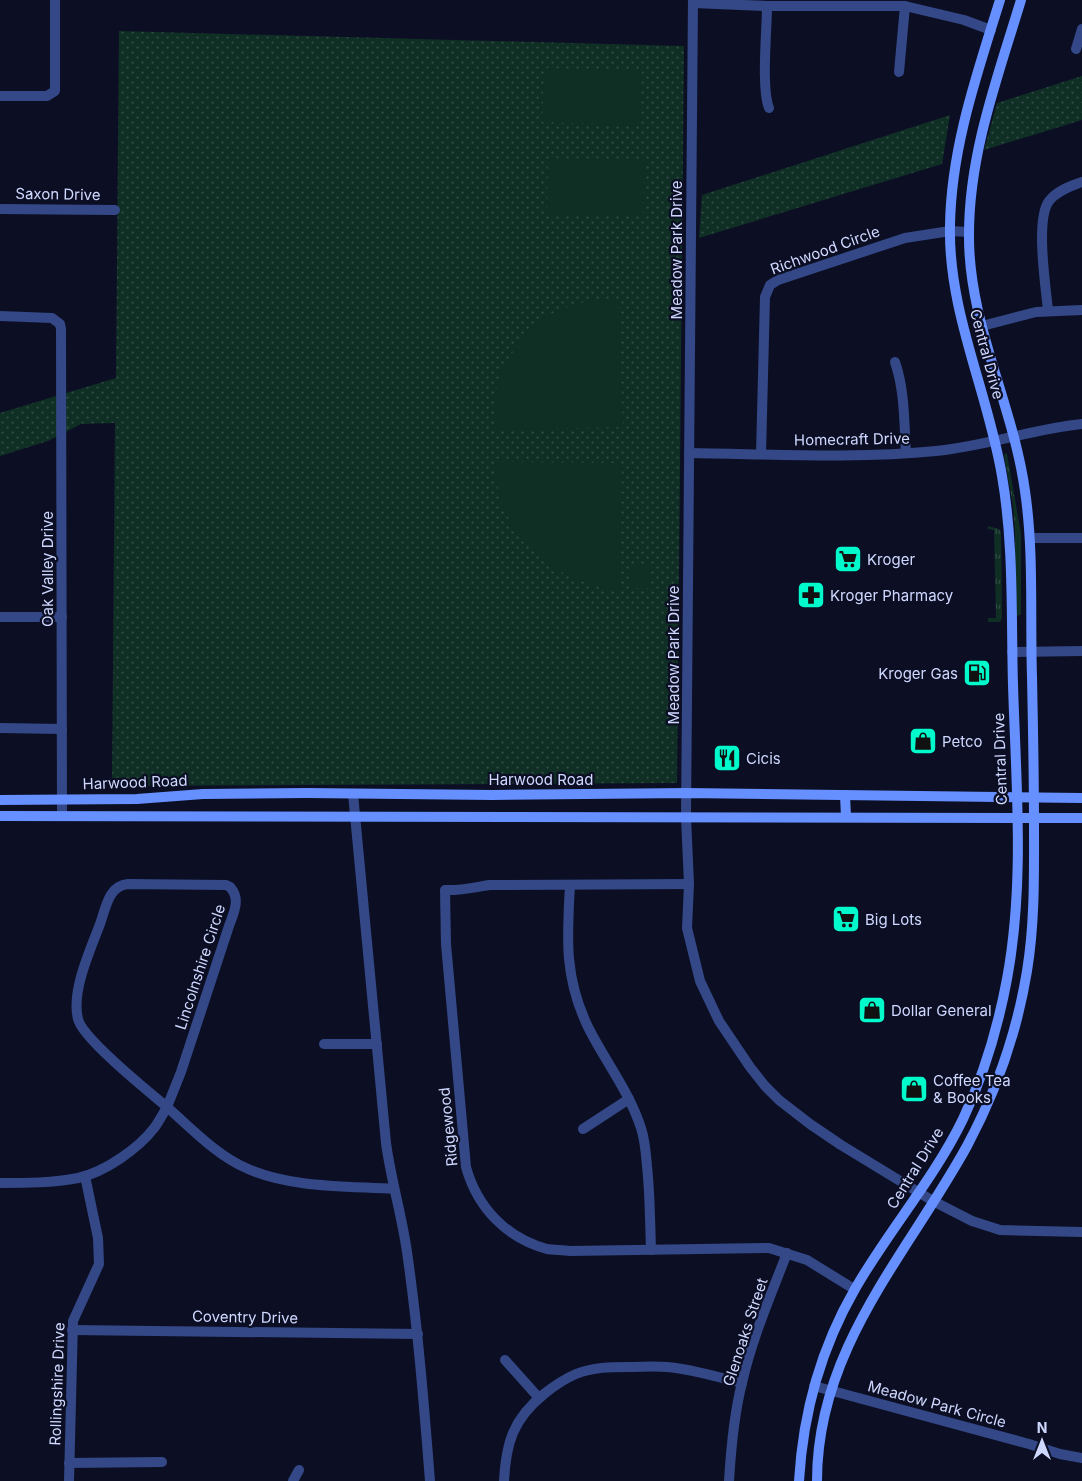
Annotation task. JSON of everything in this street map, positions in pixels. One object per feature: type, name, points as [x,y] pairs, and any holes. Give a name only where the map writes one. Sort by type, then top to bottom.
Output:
[{"type":"main road","name":"Central Drive","points":[[799,1481],[808,1408],[821,1362],[854,1289],[940,1159],[963,1119],[989,1054],[998,1024],[1010,958],[1018,889],[1018,817],[1010,533],[1001,471],[959,307],[952,272],[950,231],[951,204],[960,136],[1000,0]]},
{"type":"main road","name":"Central Drive","points":[[818,1481],[820,1443],[831,1391],[842,1359],[864,1311],[965,1149],[988,1103],[1016,1023],[1028,961],[1034,914],[1030,538],[1025,492],[1014,438],[975,298],[970,266],[969,232],[976,164],[984,124],[1021,0]]},
{"type":"main road","name":"Harwood Road","points":[[0,800],[137,799],[203,794],[492,795],[687,793],[1082,798]]},
{"type":"main road","points":[[845,795],[846,817]]},
{"type":"main road","points":[[0,816],[1082,818]]},
{"type":"main road","points":[[1010,958],[1028,961]]},
{"type":"main road","points":[[972,1096],[988,1103]]},
{"type":"street","points":[[0,96],[47,96],[55,91],[55,0]]},
{"type":"street","points":[[693,1],[767,6],[906,6],[964,20],[991,30]]},
{"type":"street","name":"Meadow Park Drive","points":[[693,1],[686,817],[689,884],[687,928],[700,981],[719,1021],[750,1067],[774,1095],[810,1124],[841,1145],[933,1201]]},
{"type":"street","points":[[767,6],[766,84],[769,108]]},
{"type":"street","points":[[899,72],[906,6]]},
{"type":"street","points":[[1076,49],[1082,29]]},
{"type":"street","points":[[1048,311],[1042,217],[1049,202],[1055,195],[1070,186],[1082,182]]},
{"type":"street","name":"Saxon Drive","points":[[0,209],[115,210]]},
{"type":"street","name":"Richwood Circle","points":[[761,454],[765,297],[770,285],[778,280],[905,238],[950,231],[969,232]]},
{"type":"street","points":[[982,326],[1036,312],[1082,310]]},
{"type":"street","name":"Oak Valley Drive","points":[[0,316],[52,318],[60,324],[61,329],[62,816]]},
{"type":"street","points":[[895,362],[902,391],[906,454]]},
{"type":"street","name":"Homecraft Drive","points":[[689,453],[906,454],[994,442],[1062,426],[1082,424]]},
{"type":"street","points":[[1030,538],[1082,538]]},
{"type":"street","points":[[0,618],[62,618]]},
{"type":"street","points":[[1012,652],[1082,651]]},
{"type":"street","points":[[0,728],[62,729]]},
{"type":"street","points":[[353,794],[386,1143],[407,1250],[418,1334],[430,1481]]},
{"type":"street","name":"Lincolnshire Circle","points":[[128,884],[226,885],[233,890],[237,904],[181,1072],[167,1107],[111,1059],[82,1028],[77,1017],[77,993],[112,891],[115,888],[128,884]]},
{"type":"street","name":"Ridgewood","points":[[689,884],[490,885],[472,887],[462,891],[445,890],[446,944],[466,1167],[470,1180],[494,1220],[521,1239],[547,1249],[570,1251],[769,1248],[807,1260],[854,1289]]},
{"type":"street","points":[[570,885],[567,939],[572,984],[588,1028],[629,1099],[642,1130],[649,1190],[651,1250]]},
{"type":"street","points":[[324,1044],[377,1044]]},
{"type":"street","points":[[583,1129],[629,1099]]},
{"type":"street","points":[[0,1183],[27,1183],[85,1176],[122,1157],[134,1148],[154,1128],[167,1107],[210,1145],[246,1169],[305,1183],[394,1189]]},
{"type":"street","name":"Rollingshire Drive","points":[[69,1481],[72,1330],[80,1304],[99,1264],[98,1238],[85,1176]]},
{"type":"street","points":[[933,1201],[972,1221],[1000,1230],[1082,1232]]},
{"type":"street","name":"Glenoaks Street","points":[[729,1481],[730,1455],[742,1383],[749,1355],[787,1253]]},
{"type":"street","name":"Coventry Drive","points":[[72,1330],[418,1334]]},
{"type":"street","points":[[505,1360],[539,1398]]},
{"type":"street","points":[[504,1481],[509,1441],[515,1426],[539,1398],[555,1385],[576,1374],[595,1368],[616,1366],[665,1366],[687,1369],[742,1383]]},
{"type":"street","name":"Meadow Park Circle","points":[[814,1386],[1060,1454],[1082,1458]]},
{"type":"street","points":[[69,1464],[162,1462]]},
{"type":"street","points":[[294,1481],[299,1470]]},
{"type":"green space","points":[[119,31],[684,46],[677,783],[112,786],[115,423],[81,424],[48,441],[0,456],[0,413],[116,378]]},
{"type":"green space","points":[[544,68],[642,71],[641,125],[542,122]]},
{"type":"green space","points":[[1082,76],[1082,120],[984,150],[997,103]]},
{"type":"green space","points":[[950,115],[942,164],[699,238],[702,195]]},
{"type":"green space","points":[[548,158],[644,159],[643,216],[547,215]]},
{"type":"green space","points":[[597,299],[618,299],[623,427],[496,430],[497,383],[504,365],[530,327],[551,314],[573,305]]},
{"type":"green space","points":[[1005,453],[1007,454],[1021,534],[1021,614],[1018,616],[1015,610],[1013,505]]},
{"type":"green space","points":[[495,462],[622,463],[620,591],[578,580],[559,571],[527,545],[515,529],[505,510],[498,489]]},
{"type":"green space","points":[[988,526],[999,529],[1001,532],[1002,618],[1000,622],[988,622],[988,618],[996,618],[994,530],[988,529]]},
{"type":"green space","points":[[630,566],[649,566],[649,588],[630,588]]},
{"type":"place","name":"Kroger","points":[[848,559]]},
{"type":"place","name":"Kroger Pharmacy","points":[[811,595]]},
{"type":"place","name":"Kroger Gas","points":[[977,673]]},
{"type":"place","name":"Petco","points":[[923,741]]},
{"type":"place","name":"Cicis","points":[[727,758]]},
{"type":"place","name":"Big Lots","points":[[846,919]]},
{"type":"place","name":"Dollar General","points":[[872,1010]]},
{"type":"place","name":"Coffee Tea & Books","points":[[914,1089]]}]
